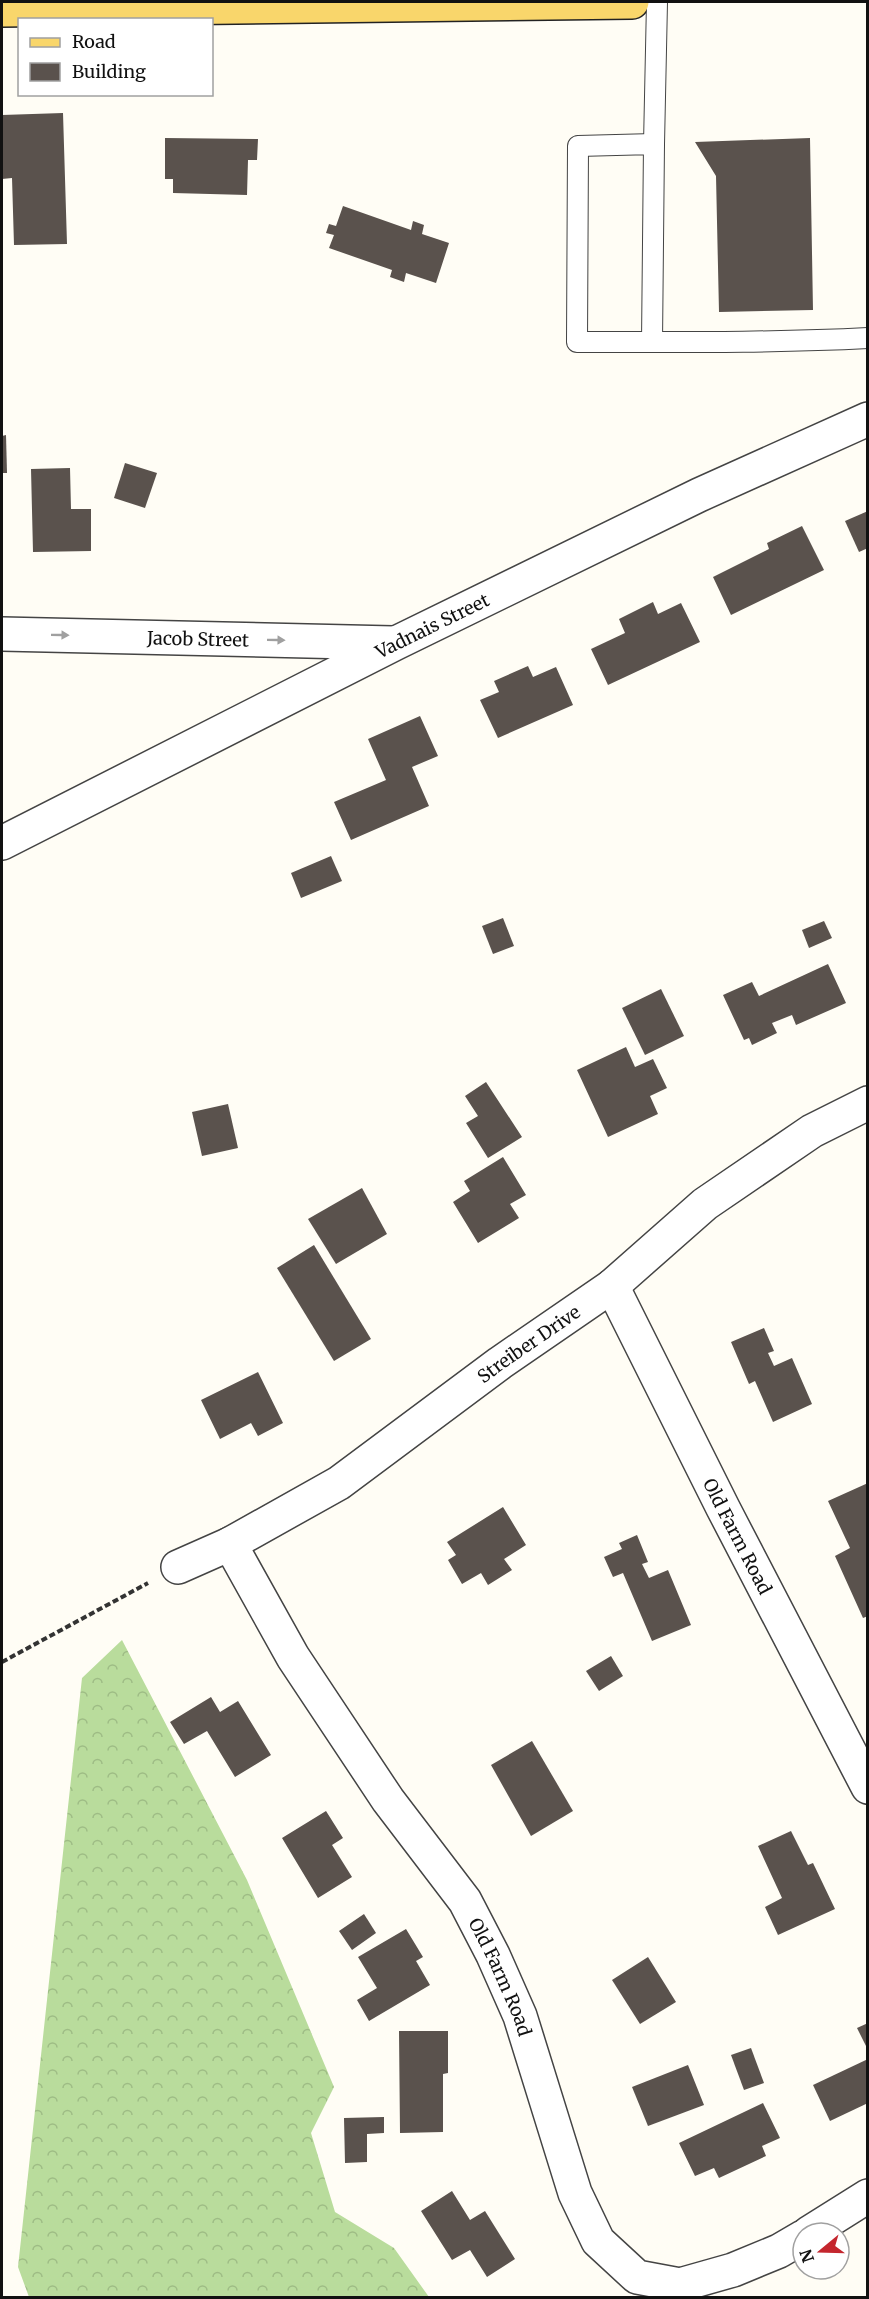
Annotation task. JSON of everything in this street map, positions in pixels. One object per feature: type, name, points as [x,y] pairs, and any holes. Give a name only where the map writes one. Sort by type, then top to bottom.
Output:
[{"type":"main road","points":[[2,10],[632,2]]},
{"type":"street","name":"Vadnais Street","points":[[2,843],[396,643],[699,495],[867,419]]},
{"type":"street","name":"Jacob Street","points":[[2,634],[396,643]]},
{"type":"street","name":"Streiber Drive","points":[[178,1567],[230,1544],[339,1483],[500,1363],[612,1286],[705,1204],[812,1131],[867,1103]]},
{"type":"street","name":"Old Farm Road","points":[[612,1286],[867,1787]]},
{"type":"street","name":"Old Farm Road","points":[[230,1544],[293,1657],[388,1800],[465,1901],[520,2016],[575,2193],[598,2241],[637,2277],[680,2285],[733,2270],[791,2244]]},
{"type":"street","points":[[828,2221],[867,2196]]},
{"type":"lane","points":[[652,342],[657,2]]},
{"type":"lane","points":[[654,144],[578,146],[576,342],[810,341],[867,338]]},
{"type":"path","points":[[2,1662],[178,1567]]},
{"type":"green space","points":[[122,1640],[247,1880],[334,2087],[311,2133],[335,2212],[394,2248],[429,2297],[29,2297],[18,2267],[82,1678]]},
{"type":"building","points":[[63,113],[67,244],[14,245],[12,178],[2,179],[2,115]]},
{"type":"building","points":[[165,138],[258,139],[257,160],[248,160],[247,195],[173,193],[173,179],[165,179]]},
{"type":"building","points":[[810,138],[813,310],[719,312],[716,176],[695,142]]},
{"type":"building","points":[[343,206],[411,230],[413,221],[424,225],[422,234],[449,243],[436,283],[406,273],[404,282],[390,277],[392,270],[329,248],[334,235],[326,233],[329,224],[336,226]]},
{"type":"building","points":[[6,435],[7,473],[2,473],[2,436]]},
{"type":"building","points":[[125,463],[157,473],[145,508],[114,498]]},
{"type":"building","points":[[70,468],[71,509],[91,509],[91,551],[33,552],[31,469]]},
{"type":"building","points":[[868,511],[868,548],[859,552],[845,521]]},
{"type":"building","points":[[802,526],[824,570],[731,615],[713,577],[769,549],[767,543]]},
{"type":"building","points":[[653,602],[658,614],[681,603],[700,642],[608,685],[591,649],[625,633],[619,619]]},
{"type":"building","points":[[528,666],[533,677],[556,667],[573,705],[498,738],[480,700],[499,692],[494,681]]},
{"type":"building","points":[[420,716],[438,756],[412,767],[429,806],[351,840],[334,802],[386,780],[368,739]]},
{"type":"building","points":[[331,856],[342,881],[301,898],[291,873]]},
{"type":"building","points":[[503,918],[514,946],[493,954],[482,926]]},
{"type":"building","points":[[824,921],[832,938],[809,948],[802,930]]},
{"type":"building","points":[[828,964],[846,1003],[796,1025],[792,1015],[772,1023],[777,1033],[752,1045],[749,1038],[744,1040],[723,995],[752,982],[759,996]]},
{"type":"building","points":[[661,989],[684,1036],[645,1055],[622,1008]]},
{"type":"building","points":[[626,1047],[635,1067],[653,1059],[667,1088],[650,1096],[658,1114],[608,1137],[577,1070]]},
{"type":"building","points":[[486,1082],[522,1137],[488,1158],[466,1123],[478,1116],[465,1096]]},
{"type":"building","points":[[228,1104],[238,1148],[202,1156],[192,1112]]},
{"type":"building","points":[[503,1157],[526,1195],[510,1204],[519,1218],[478,1243],[453,1202],[470,1191],[464,1181]]},
{"type":"building","points":[[362,1188],[387,1234],[336,1264],[308,1219]]},
{"type":"building","points":[[314,1245],[371,1339],[334,1361],[277,1268]]},
{"type":"building","points":[[764,1328],[774,1351],[768,1353],[774,1366],[792,1358],[812,1404],[773,1422],[755,1381],[749,1384],[731,1342]]},
{"type":"building","points":[[258,1372],[283,1423],[258,1436],[251,1423],[220,1439],[201,1400]]},
{"type":"building","points":[[868,1483],[868,1616],[863,1618],[835,1556],[850,1548],[828,1501]]},
{"type":"building","points":[[503,1507],[526,1545],[504,1559],[512,1570],[488,1585],[481,1573],[462,1584],[448,1560],[456,1555],[447,1542]]},
{"type":"building","points":[[637,1535],[648,1562],[642,1564],[649,1578],[668,1570],[691,1625],[652,1641],[623,1573],[613,1577],[604,1557],[622,1549],[619,1543]]},
{"type":"building","points":[[611,1656],[623,1676],[599,1691],[586,1671]]},
{"type":"building","points":[[211,1697],[220,1712],[238,1701],[271,1755],[235,1777],[207,1731],[184,1744],[170,1722]]},
{"type":"building","points":[[532,1741],[573,1811],[531,1836],[491,1765]]},
{"type":"building","points":[[326,1811],[343,1838],[332,1845],[352,1877],[318,1898],[282,1838]]},
{"type":"building","points":[[791,1831],[808,1865],[813,1863],[835,1909],[778,1935],[765,1907],[782,1898],[758,1846]]},
{"type":"building","points":[[364,1914],[376,1933],[352,1950],[339,1931]]},
{"type":"building","points":[[406,1929],[423,1957],[416,1961],[430,1985],[369,2021],[357,2000],[377,1988],[358,1957]]},
{"type":"building","points":[[648,1957],[676,2002],[640,2024],[612,1980]]},
{"type":"building","points":[[868,2023],[868,2050],[857,2028]]},
{"type":"building","points":[[399,2031],[448,2031],[448,2073],[443,2074],[443,2132],[400,2133]]},
{"type":"building","points":[[751,2048],[764,2083],[744,2090],[731,2055]]},
{"type":"building","points":[[868,2059],[868,2103],[830,2121],[813,2085]]},
{"type":"building","points":[[688,2065],[704,2105],[648,2126],[632,2087]]},
{"type":"building","points":[[763,2103],[780,2138],[762,2146],[766,2156],[719,2178],[714,2168],[695,2176],[679,2143]]},
{"type":"building","points":[[384,2117],[384,2133],[367,2134],[367,2162],[345,2163],[344,2118]]},
{"type":"building","points":[[452,2191],[470,2220],[485,2211],[515,2259],[487,2277],[470,2250],[452,2260],[421,2211]]}]
